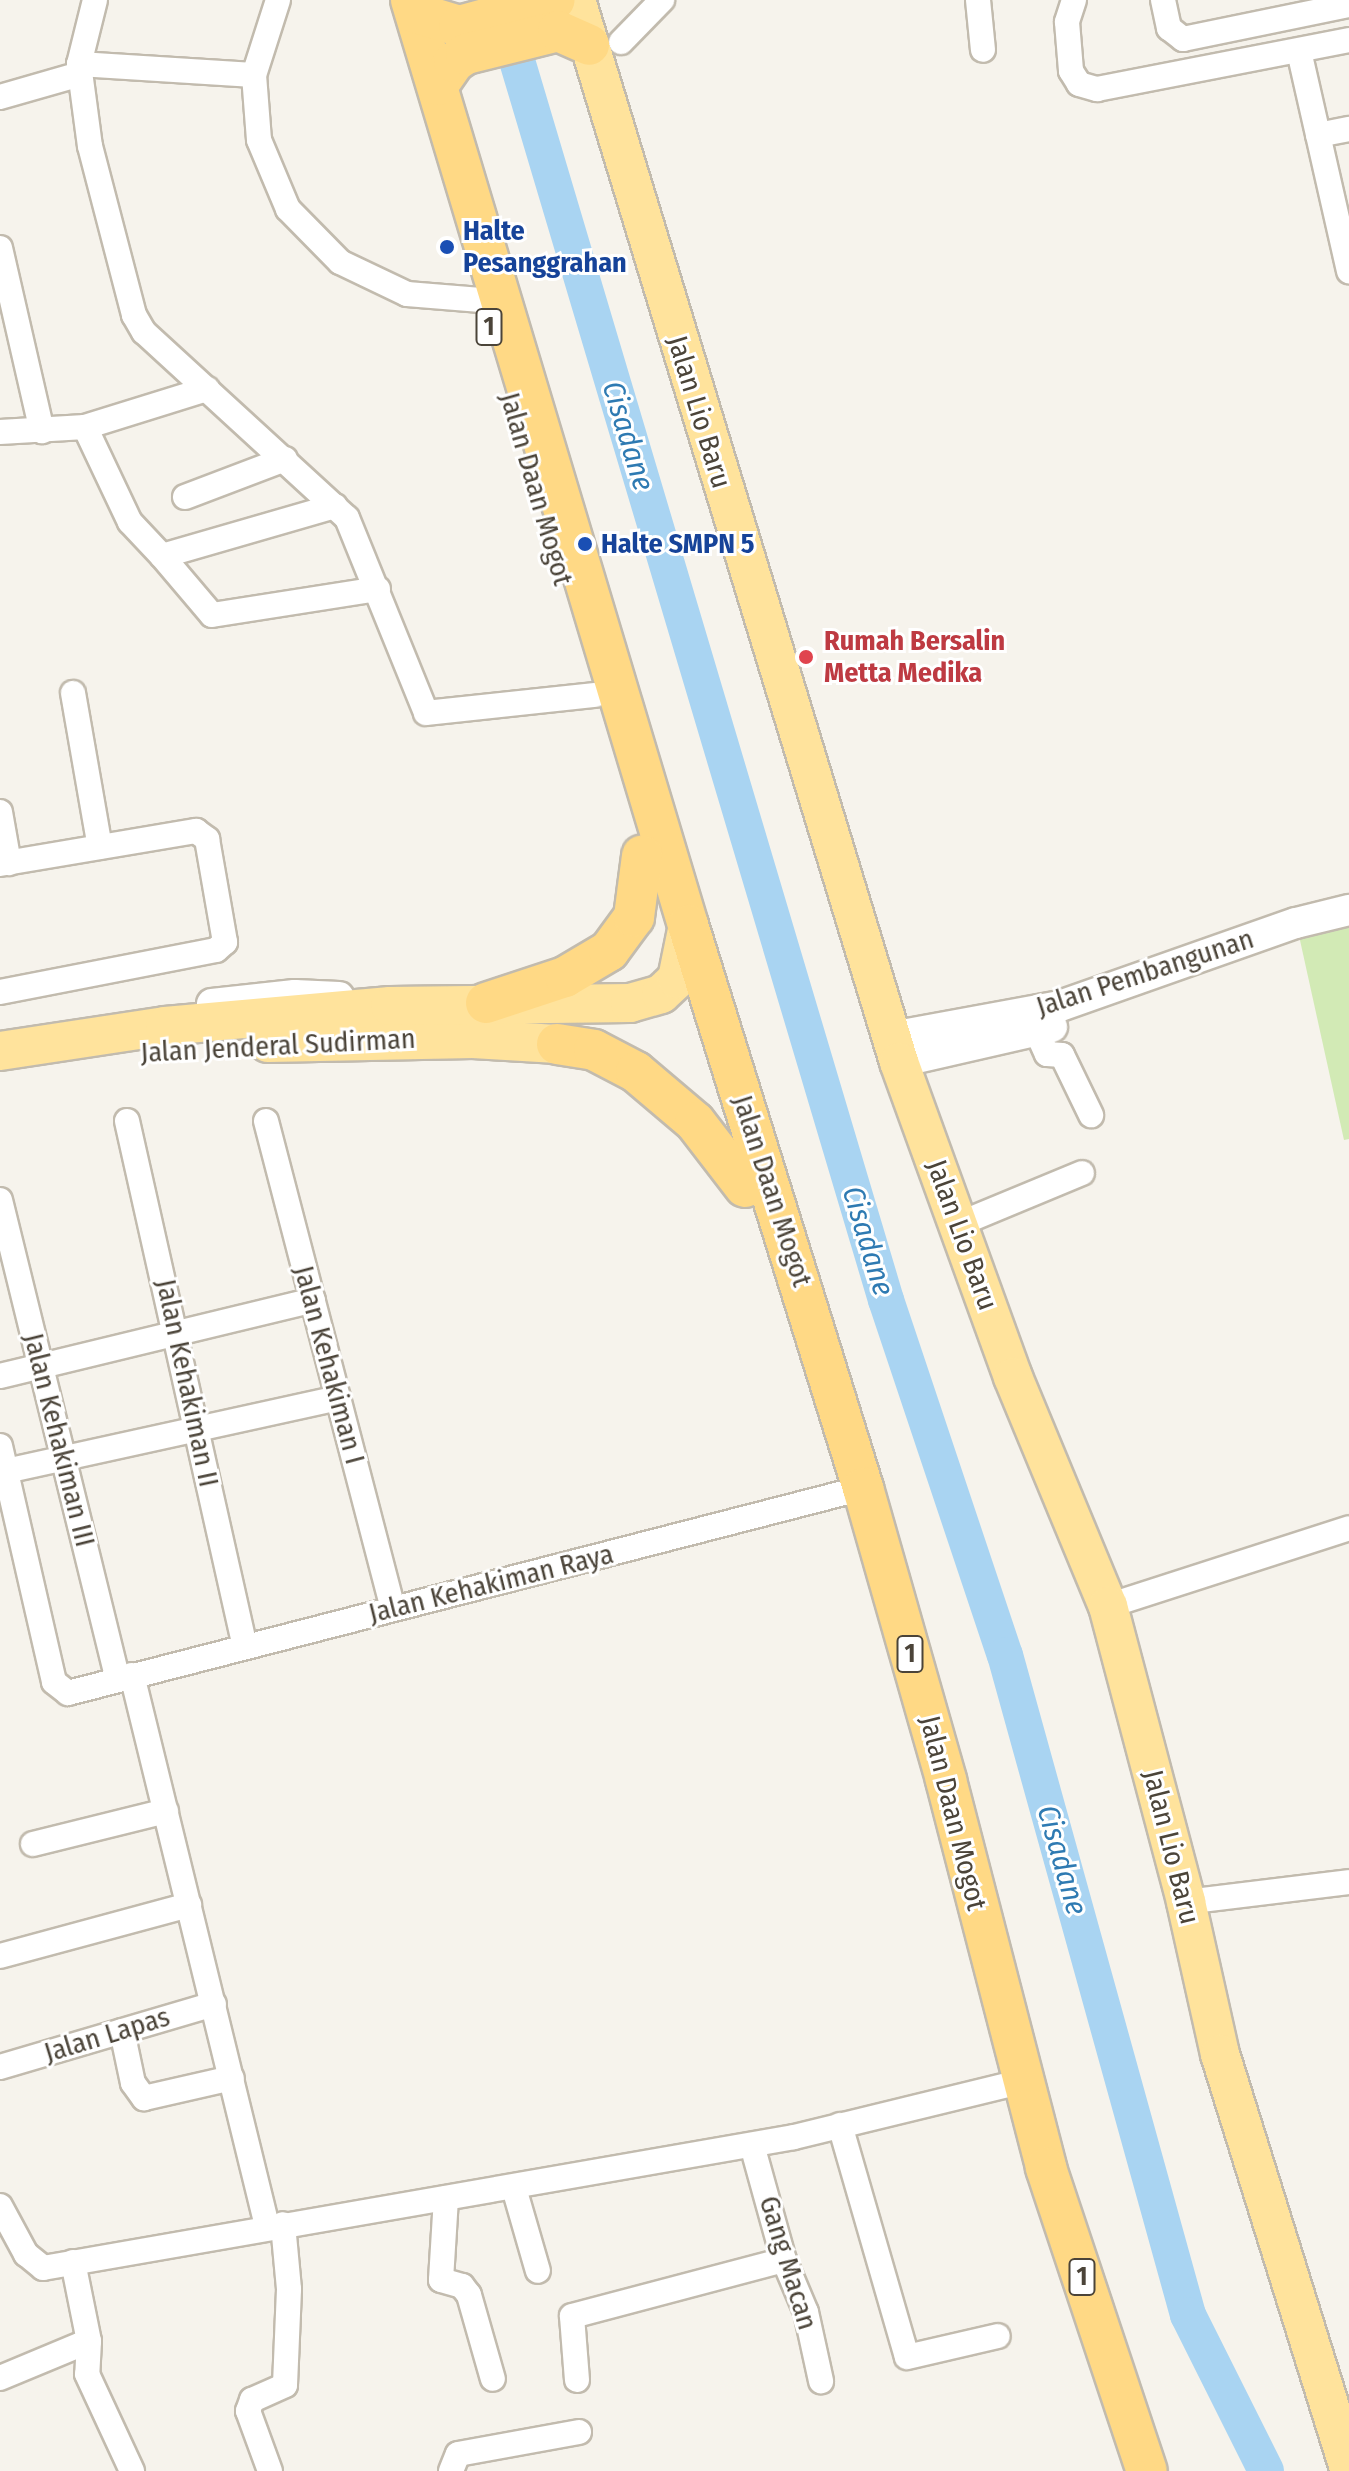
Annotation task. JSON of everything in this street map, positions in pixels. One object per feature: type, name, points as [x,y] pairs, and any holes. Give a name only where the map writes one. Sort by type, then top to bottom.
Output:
[{"type":"highway","points":[[405,4],[463,40],[575,20]]},
{"type":"highway","name":"Jalan Daan Mogot","points":[[405,4],[438,85],[600,676],[642,856],[677,979],[745,1187],[853,1491]]},
{"type":"highway","name":"Jalan Daan Mogot","points":[[405,4],[481,300],[600,676],[688,925],[853,1491],[1011,2085],[1126,2471]]},
{"type":"highway","points":[[438,85],[454,62],[463,40]]},
{"type":"highway","points":[[486,1003],[565,977],[609,951],[634,917],[642,856]]},
{"type":"highway","points":[[557,1044],[594,1050],[636,1072],[695,1122],[745,1187]]},
{"type":"highway","name":"Jalan Daan Mogot","points":[[1011,2085],[1147,2471]]},
{"type":"main road","name":"Jalan Lio Baru","points":[[575,20],[895,1050],[1013,1377],[1108,1606],[1186,1902],[1231,2091],[1349,2467]]},
{"type":"main road","name":"Jalan Daan Mogot","points":[[677,979],[688,925]]},
{"type":"main road","name":"Jalan Jenderal Sudirman","points":[[0,1051],[151,1028],[390,1006],[630,1003],[661,994],[677,979]]},
{"type":"main road","name":"Jalan Jenderal Sudirman","points":[[0,1075],[113,1054],[253,1043],[473,1039],[557,1044]]},
{"type":"street","points":[[95,0],[79,69],[90,146],[134,315],[155,345],[335,506],[357,535],[417,699],[426,713],[435,714],[600,676]]},
{"type":"street","points":[[278,0],[254,75],[259,140],[288,209],[340,262],[407,294],[481,300]]},
{"type":"street","points":[[575,20],[662,0]]},
{"type":"street","points":[[978,0],[983,50]]},
{"type":"street","points":[[1074,0],[1067,22],[1071,71],[1079,84],[1097,89],[1349,40]]},
{"type":"street","points":[[1163,0],[1169,28],[1183,39],[1262,12],[1349,5]]},
{"type":"street","points":[[1299,51],[1349,271]]},
{"type":"street","points":[[0,97],[79,69],[254,75]]},
{"type":"street","points":[[1318,135],[1349,129]]},
{"type":"street","points":[[2,259],[42,431]]},
{"type":"street","points":[[0,432],[85,427],[207,389]]},
{"type":"street","points":[[85,427],[130,522],[212,615],[378,589]]},
{"type":"street","points":[[185,497],[285,459]]},
{"type":"street","points":[[162,556],[335,506]]},
{"type":"street","points":[[73,693],[100,847]]},
{"type":"street","points":[[0,812],[4,864],[196,831],[207,839],[222,948],[0,992]]},
{"type":"street","name":"Jalan Pembangunan","points":[[895,1050],[1060,1006],[1296,923],[1349,910]]},
{"type":"street","name":"Jalan Pembangunan","points":[[895,1050],[1037,1032],[1286,942],[1349,926]]},
{"type":"street","name":"Jalan Jenderal Sudirman","points":[[0,1035],[295,995],[390,1006]]},
{"type":"street","points":[[1037,1032],[1044,1052],[1062,1055],[1091,1115]]},
{"type":"street","name":"Jalan Kehakiman II","points":[[127,1121],[178,1334],[245,1647]]},
{"type":"street","name":"Jalan Kehakiman I","points":[[266,1121],[393,1609]]},
{"type":"street","points":[[959,1224],[1082,1173]]},
{"type":"street","name":"Jalan Kehakiman III","points":[[0,1200],[39,1367],[125,1677],[166,1811],[232,2078],[275,2225],[289,2289],[285,2385],[252,2400],[248,2411],[270,2471]]},
{"type":"street","points":[[0,1376],[313,1300]]},
{"type":"street","points":[[0,1446],[6,1471],[197,1432],[338,1398]]},
{"type":"street","name":"Jalan Kehakiman Raya","points":[[6,1471],[54,1682],[68,1693],[853,1491]]},
{"type":"street","points":[[1108,1606],[1349,1528]]},
{"type":"street","points":[[33,1844],[166,1811]]},
{"type":"street","points":[[1186,1902],[1349,1882]]},
{"type":"street","points":[[0,1956],[189,1905]]},
{"type":"street","name":"Jalan Lapas","points":[[0,2067],[214,2004]]},
{"type":"street","points":[[122,2031],[133,2083],[144,2098],[232,2078]]},
{"type":"street","points":[[0,2206],[35,2266],[73,2262],[752,2145],[1011,2085]]},
{"type":"street","points":[[840,2125],[907,2357],[998,2336]]},
{"type":"street","name":"Gang Macan","points":[[752,2145],[784,2260],[806,2312],[821,2381]]},
{"type":"street","points":[[514,2188],[538,2271]]},
{"type":"street","points":[[446,2198],[441,2280],[462,2286],[469,2295],[493,2379]]},
{"type":"street","points":[[577,2380],[572,2316],[784,2260]]},
{"type":"street","points":[[73,2262],[89,2341],[87,2374],[132,2471]]},
{"type":"street","points":[[0,2378],[89,2341]]},
{"type":"street","points":[[451,2471],[458,2454],[579,2432]]},
{"type":"green space","points":[[1349,902],[1349,1139],[1344,1140],[1294,913]]},
{"type":"waterway","name":"Cisadane","points":[[504,17],[886,1300],[1005,1655],[1188,2315],[1266,2471]]},
{"type":"place","name":"Halte Pesanggrahan","points":[[447,247]]},
{"type":"place","name":"Halte SMPN 5","points":[[585,544]]},
{"type":"place","name":"Rumah Bersalin Metta Medika","points":[[806,657]]}]
